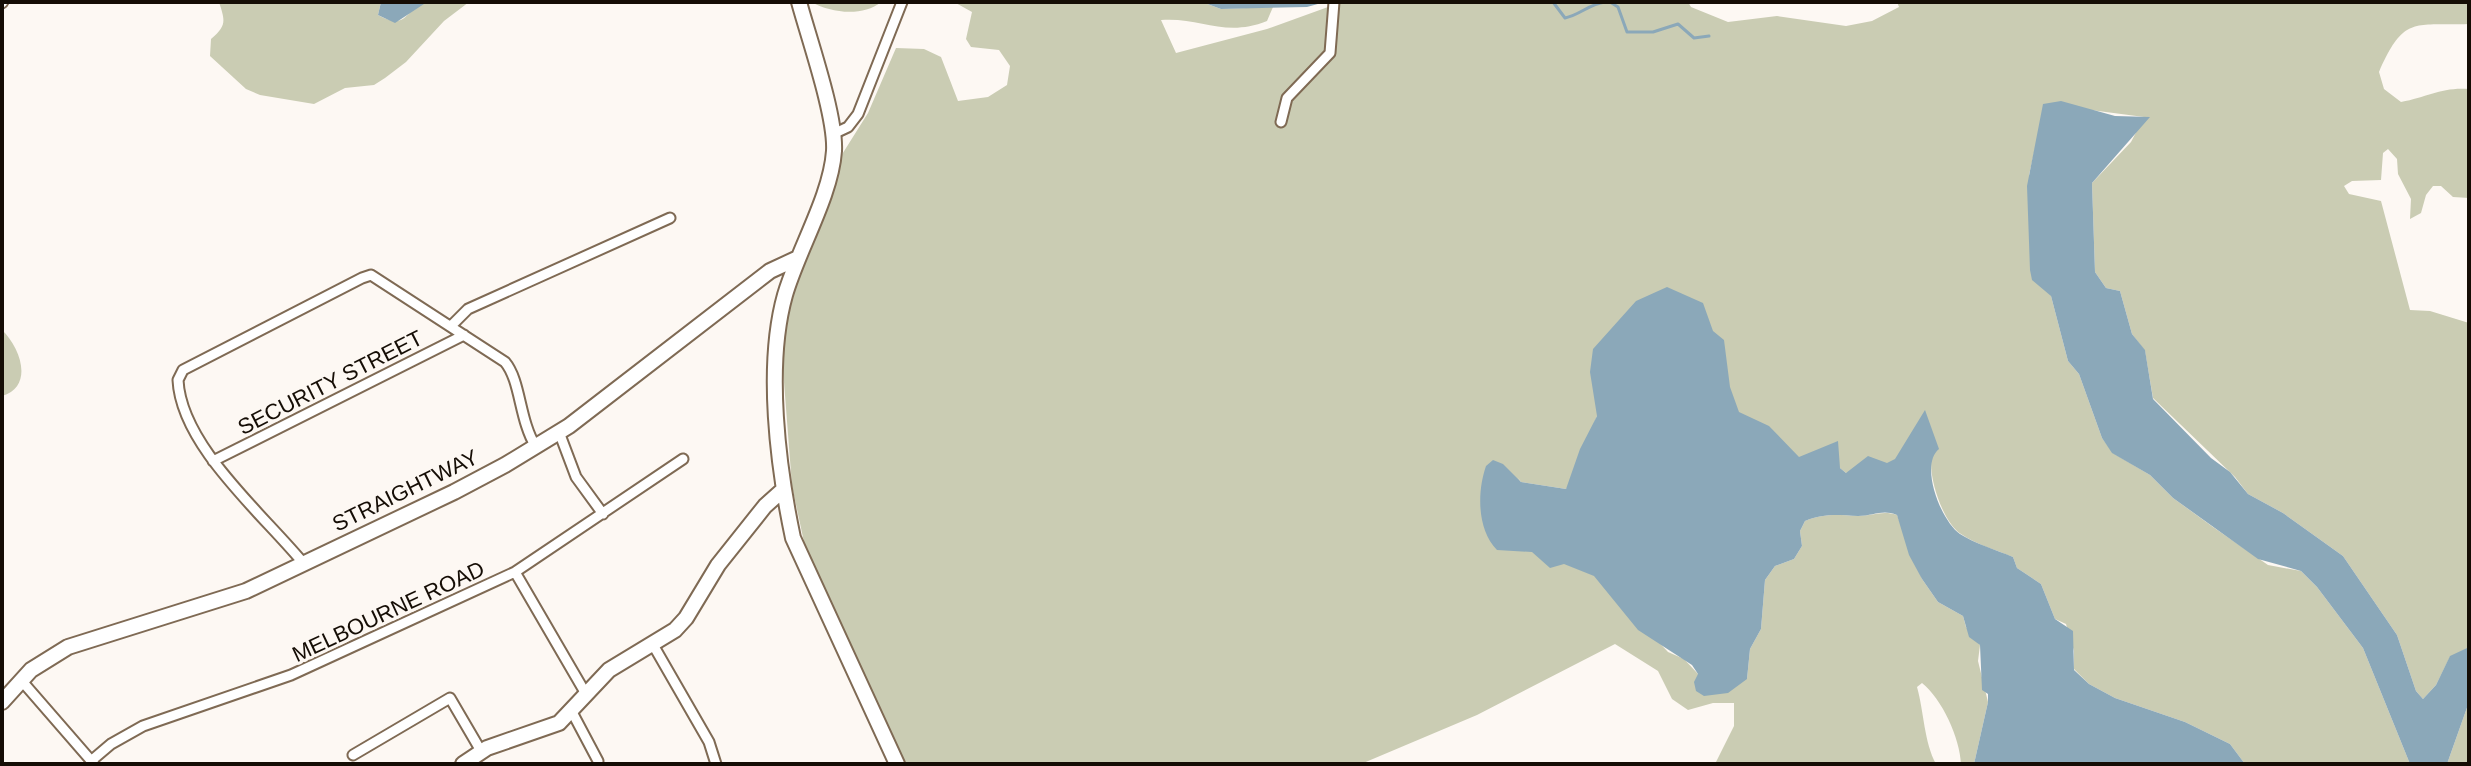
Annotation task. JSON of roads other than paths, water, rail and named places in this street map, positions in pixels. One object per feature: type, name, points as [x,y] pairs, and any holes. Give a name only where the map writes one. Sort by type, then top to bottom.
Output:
[{"type":"street","points":[[799,2],[833,134],[831,167],[784,299],[776,352],[784,489],[793,538],[897,764]]},
{"type":"street","points":[[833,134],[848,127],[858,114],[902,2]]},
{"type":"street","points":[[1281,122],[1287,98],[1330,53],[1334,2]]},
{"type":"street","points":[[451,326],[468,309],[670,218]]},
{"type":"street","name":"STRAIGHTWAY","points":[[2,702],[43,661],[68,647],[213,603],[304,564],[454,492],[536,447],[770,271],[798,258]]},
{"type":"street","points":[[304,564],[213,461],[182,398],[178,380],[183,370],[371,275],[508,366],[524,425],[536,447]]},
{"type":"street","name":"SECURITY STREET","points":[[213,461],[464,335]]},
{"type":"street","points":[[559,432],[576,477],[603,514]]},
{"type":"street","name":"MELBOURNE ROAD","points":[[92,763],[111,744],[143,726],[304,670],[515,572],[683,459]]},
{"type":"street","points":[[463,764],[481,751],[546,730],[572,712],[609,670],[675,630],[686,618],[718,565],[765,506],[784,489]]},
{"type":"street","points":[[515,572],[586,694]]},
{"type":"street","points":[[652,643],[709,742],[716,764]]},
{"type":"street","points":[[21,680],[92,763]]},
{"type":"street","points":[[353,755],[450,698],[481,751]]},
{"type":"street","points":[[572,712],[598,761]]},
{"type":"water","points":[[381,2],[427,2],[395,23],[378,15]]},
{"type":"water","points":[[1202,2],[1325,2],[1307,7],[1221,9]]},
{"type":"water","points":[[2061,101],[2115,116],[2150,117],[2092,183],[2095,272],[2106,288],[2120,291],[2132,334],[2145,350],[2153,399],[2211,458],[2230,472],[2248,494],[2283,513],[2343,556],[2397,635],[2416,691],[2423,699],[2436,685],[2450,656],[2469,647],[2469,702],[2447,764],[2410,764],[2363,648],[2317,587],[2301,571],[2258,559],[2173,498],[2150,475],[2112,453],[2102,438],[2079,374],[2068,361],[2051,296],[2032,280],[2030,270],[2027,186],[2043,104]]},
{"type":"water","points":[[1667,287],[1703,303],[1713,331],[1724,340],[1730,387],[1739,412],[1769,426],[1799,457],[1838,441],[1840,468],[1846,473],[1868,456],[1887,463],[1895,459],[1925,410],[1939,449],[1933,457],[1932,479],[1946,517],[1960,534],[2013,557],[2017,568],[2041,584],[2055,619],[2073,631],[2074,670],[2089,684],[2115,698],[2185,722],[2230,744],[2245,764],[1974,764],[1988,702],[1988,694],[1982,690],[1980,645],[1969,637],[1963,616],[1938,602],[1922,579],[1909,555],[1897,515],[1892,513],[1825,516],[1805,521],[1800,531],[1802,546],[1794,559],[1775,566],[1765,580],[1761,629],[1750,649],[1747,679],[1728,693],[1704,696],[1696,691],[1694,682],[1698,674],[1692,665],[1638,630],[1594,576],[1564,564],[1550,568],[1532,552],[1497,550],[1490,542],[1482,521],[1480,499],[1486,466],[1493,460],[1503,464],[1521,482],[1566,489],[1580,449],[1597,416],[1590,372],[1593,349],[1636,301]]},
{"type":"waterway","points":[[1553,2],[1565,18],[1605,2]]},
{"type":"waterway","points":[[1610,2],[1618,7],[1627,32],[1653,32],[1678,24],[1694,38],[1709,36]]}]
